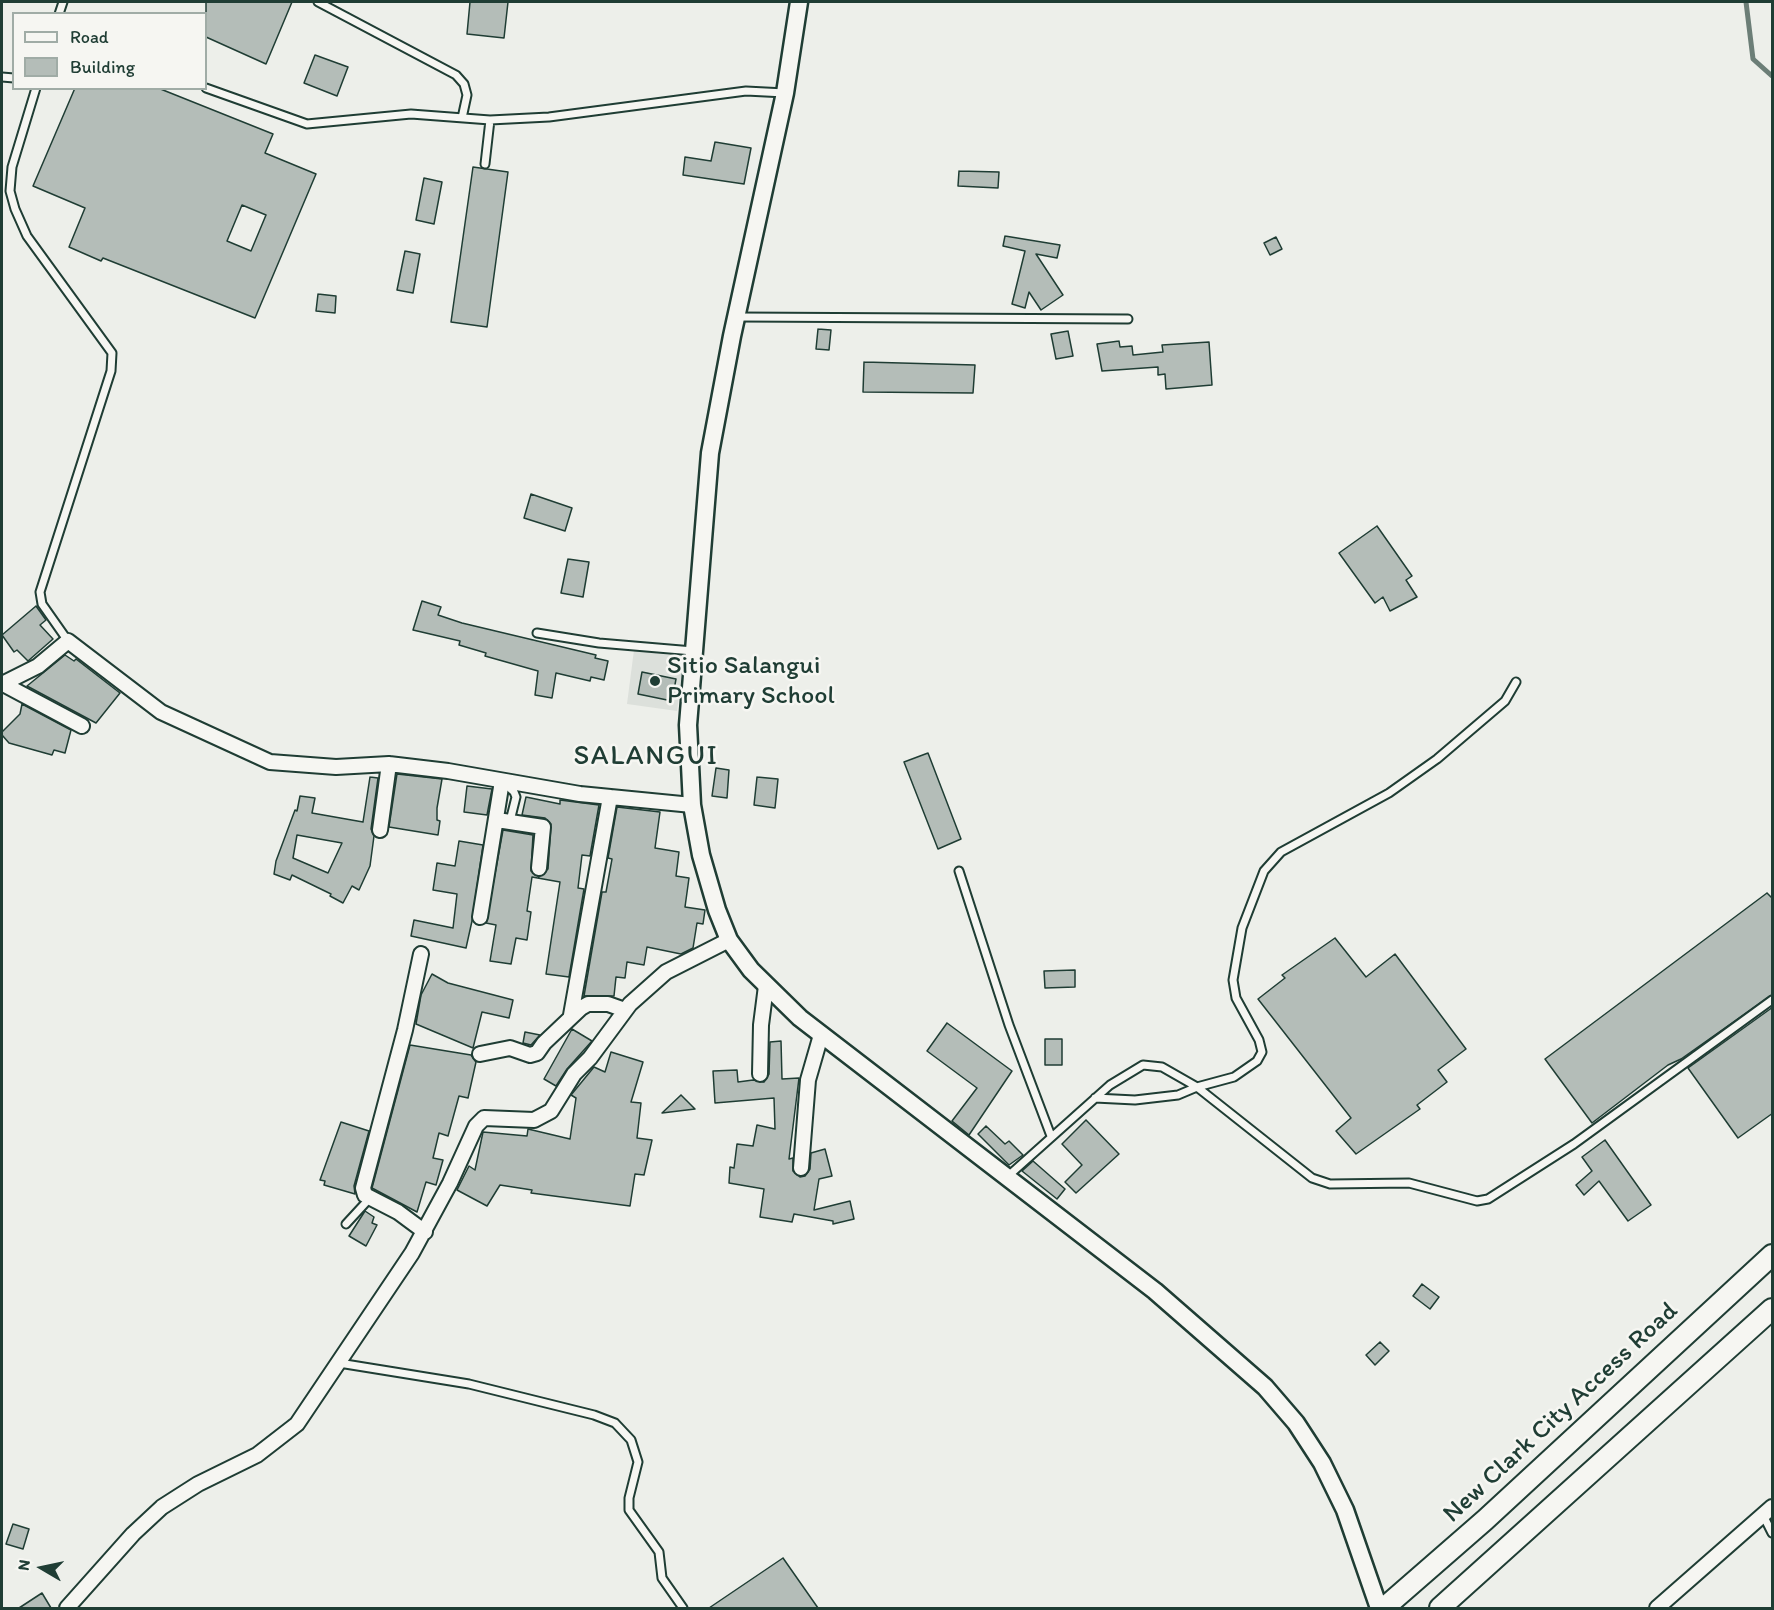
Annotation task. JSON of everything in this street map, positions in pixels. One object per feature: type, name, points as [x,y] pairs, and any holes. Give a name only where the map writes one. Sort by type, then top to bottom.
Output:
[{"type":"main road","name":"New Clark City Access Road","points":[[1381,1608],[1416,1582],[1773,1256]]},
{"type":"main road","points":[[1440,1608],[1773,1309]]},
{"type":"street","points":[[799,2],[785,93],[736,317],[710,453],[696,652],[688,725],[692,805],[707,879],[729,940],[766,986],[821,1035],[1189,1319],[1249,1371],[1284,1408],[1310,1441],[1334,1487],[1381,1608]]},
{"type":"street","points":[[2,684],[38,666],[68,641],[161,712],[270,762],[336,767],[388,764],[448,771],[502,782],[610,797],[692,805]]},
{"type":"street","points":[[2,684],[82,726]]},
{"type":"street","points":[[381,830],[388,764]]},
{"type":"street","points":[[480,917],[503,820],[502,782]]},
{"type":"street","points":[[571,1015],[610,797]]},
{"type":"street","points":[[503,820],[543,827],[539,868]]},
{"type":"street","points":[[67,1608],[133,1534],[162,1507],[198,1484],[257,1455],[289,1432],[311,1407],[389,1291],[424,1232],[476,1126],[484,1118],[534,1120],[551,1111],[574,1074],[590,1058],[625,1010],[666,972],[729,940]]},
{"type":"street","points":[[421,954],[405,1030],[363,1188],[365,1195],[398,1212],[424,1232]]},
{"type":"street","points":[[760,1074],[761,1025],[766,986]]},
{"type":"street","points":[[480,1054],[510,1048],[530,1055],[537,1053],[571,1015],[588,1005],[608,1004],[625,1010]]},
{"type":"street","points":[[801,1168],[808,1080],[821,1035]]},
{"type":"street","points":[[1657,1608],[1768,1511]]},
{"type":"lane","points":[[318,2],[456,75],[465,84],[467,95],[462,118]]},
{"type":"lane","points":[[207,88],[307,124],[403,114],[490,120],[549,117],[746,90],[785,93]]},
{"type":"lane","points":[[35,90],[12,167],[10,191],[27,236],[112,353],[111,370],[40,592],[42,604],[68,641]]},
{"type":"lane","points":[[485,164],[490,120]]},
{"type":"lane","points":[[736,317],[1128,319]]},
{"type":"lane","points":[[537,633],[599,643],[696,652]]},
{"type":"lane","points":[[1095,1098],[1135,1100],[1178,1095],[1197,1087],[1234,1077],[1257,1061],[1262,1052],[1259,1040],[1236,998],[1233,980],[1242,928],[1264,871],[1281,852],[1389,793],[1437,759],[1505,700],[1516,682]]},
{"type":"lane","points":[[959,871],[1009,1025],[1051,1136]]},
{"type":"lane","points":[[1007,1177],[1110,1085],[1143,1065],[1162,1067],[1197,1087],[1312,1178],[1330,1184],[1409,1183],[1477,1201],[1488,1199],[1574,1144],[1773,1000]]},
{"type":"lane","points":[[346,1224],[370,1198]]},
{"type":"lane","points":[[339,1363],[469,1384],[594,1415],[615,1423],[631,1440],[638,1462],[629,1498],[629,1510],[659,1552],[662,1578],[683,1608]]},
{"type":"lane","points":[[1768,1511],[1773,1533]]},
{"type":"shaded area","name":"Sitio Salangui Primary School","points":[[634,650],[684,657],[677,711],[627,704]]},
{"type":"building","points":[[206,2],[292,2],[266,64],[207,37]]},
{"type":"building","points":[[470,2],[508,2],[504,38],[467,34]]},
{"type":"building","points":[[315,55],[348,67],[337,96],[304,83]]},
{"type":"building","points":[[74,90],[163,90],[273,134],[265,153],[316,174],[255,318],[103,258],[101,261],[69,247],[85,208],[33,186]],"holes":[[[242,205],[266,215],[251,251],[227,241]]]},
{"type":"building","points":[[715,142],[751,148],[744,184],[683,175],[685,157],[711,161]]},
{"type":"building","points":[[473,167],[508,172],[487,327],[451,322]]},
{"type":"building","points":[[959,171],[999,172],[998,188],[958,186]]},
{"type":"building","points":[[424,178],[442,182],[434,224],[416,220]]},
{"type":"building","points":[[1005,236],[1060,245],[1057,258],[1036,254],[1063,295],[1041,310],[1029,292],[1025,308],[1012,304],[1025,251],[1003,246]]},
{"type":"building","points":[[1276,237],[1282,249],[1270,255],[1264,243]]},
{"type":"building","points":[[405,251],[420,254],[413,293],[397,290]]},
{"type":"building","points":[[318,294],[336,296],[335,313],[316,311]]},
{"type":"building","points":[[818,329],[831,330],[829,350],[816,349]]},
{"type":"building","points":[[1068,331],[1073,356],[1056,359],[1051,334]]},
{"type":"building","points":[[1119,341],[1120,347],[1132,346],[1133,355],[1163,352],[1162,345],[1209,342],[1212,385],[1166,389],[1165,374],[1158,375],[1158,367],[1102,371],[1097,344]]},
{"type":"building","points":[[864,362],[975,365],[973,393],[863,392]]},
{"type":"building","points":[[531,494],[572,508],[565,531],[524,518]]},
{"type":"building","points":[[1377,526],[1412,576],[1406,580],[1417,597],[1390,611],[1383,597],[1375,603],[1339,553]]},
{"type":"building","points":[[568,559],[589,562],[583,597],[561,593]]},
{"type":"building","points":[[422,601],[441,607],[438,615],[462,623],[596,655],[595,658],[608,661],[604,680],[591,677],[590,681],[556,673],[552,698],[535,695],[538,671],[485,656],[486,653],[459,645],[460,641],[413,630]]},
{"type":"building","points":[[36,606],[46,620],[40,625],[53,639],[28,661],[17,650],[14,652],[2,635]]},
{"type":"building","points":[[65,655],[74,661],[76,659],[120,693],[96,723],[27,686]]},
{"type":"building","points":[[642,672],[676,679],[672,701],[638,694]]},
{"type":"building","points":[[22,704],[71,730],[65,753],[54,750],[52,755],[9,743],[2,732],[20,714]]},
{"type":"building","points":[[928,753],[961,839],[938,849],[904,762]]},
{"type":"building","points":[[716,768],[729,770],[727,798],[712,796]]},
{"type":"building","points":[[397,774],[442,779],[437,808],[437,820],[440,821],[438,835],[389,827]]},
{"type":"building","points":[[370,777],[378,778],[371,829],[374,836],[370,866],[359,890],[352,886],[343,903],[330,896],[331,894],[292,875],[290,880],[274,874],[276,861],[295,810],[297,811],[300,796],[315,798],[312,813],[363,822]],"holes":[[[297,835],[342,843],[328,873],[293,858]]]},
{"type":"building","points":[[757,777],[778,779],[775,808],[754,805]]},
{"type":"building","points":[[467,786],[492,789],[487,815],[464,812]]},
{"type":"building","points":[[526,797],[560,804],[560,800],[599,805],[590,856],[582,855],[578,888],[584,889],[569,977],[546,974],[560,882],[532,877],[527,911],[531,912],[527,940],[516,938],[511,964],[490,961],[496,925],[486,923],[503,830],[533,835],[531,871],[539,877],[548,869],[551,824],[545,818],[522,815]]},
{"type":"building","points":[[617,807],[660,812],[655,848],[679,852],[676,876],[689,878],[685,907],[705,910],[703,924],[697,923],[693,948],[681,954],[647,947],[644,965],[627,962],[625,978],[616,977],[614,996],[584,996],[602,892],[606,892],[612,859],[608,858]]},
{"type":"building","points":[[459,841],[483,845],[466,948],[411,936],[414,920],[453,928],[457,894],[433,890],[437,863],[455,866]]},
{"type":"building","points":[[1767,893],[1773,899],[1773,994],[1681,1059],[1668,1065],[1592,1123],[1545,1059]]},
{"type":"building","points":[[1335,938],[1366,977],[1395,954],[1466,1049],[1438,1070],[1447,1082],[1417,1105],[1420,1109],[1356,1154],[1336,1131],[1351,1118],[1258,999],[1285,978],[1282,975]]},
{"type":"building","points":[[1075,970],[1075,987],[1045,988],[1044,971]]},
{"type":"building","points":[[432,974],[448,983],[513,1000],[509,1018],[482,1012],[473,1048],[416,1024],[421,995]]},
{"type":"building","points":[[1773,1007],[1773,1113],[1738,1138],[1688,1068]]},
{"type":"building","points":[[947,1023],[1012,1071],[969,1135],[952,1121],[977,1088],[927,1051]]},
{"type":"building","points":[[572,1029],[592,1041],[567,1069],[556,1086],[544,1079]]},
{"type":"building","points":[[525,1032],[540,1035],[531,1045],[523,1043]]},
{"type":"building","points":[[1045,1039],[1062,1039],[1062,1065],[1045,1065]]},
{"type":"building","points":[[781,1041],[782,1079],[799,1078],[789,1159],[793,1158],[793,1171],[800,1177],[805,1176],[810,1169],[811,1153],[825,1149],[832,1176],[819,1179],[814,1210],[850,1201],[854,1219],[833,1224],[833,1221],[794,1214],[792,1222],[760,1217],[764,1189],[729,1183],[730,1167],[734,1168],[737,1144],[753,1146],[757,1125],[775,1129],[774,1098],[715,1103],[713,1071],[737,1070],[738,1082],[753,1080],[764,1082],[769,1074],[770,1042]]},
{"type":"building","points":[[410,1045],[471,1055],[476,1062],[468,1098],[459,1096],[448,1136],[439,1133],[433,1158],[443,1160],[436,1185],[426,1182],[417,1212],[372,1188]]},
{"type":"building","points":[[611,1052],[643,1062],[631,1102],[641,1103],[637,1138],[652,1140],[644,1175],[635,1174],[630,1206],[531,1193],[532,1190],[500,1185],[487,1206],[457,1190],[469,1166],[475,1170],[483,1132],[527,1136],[528,1129],[570,1139],[576,1098],[571,1095],[594,1067],[605,1072]]},
{"type":"building","points":[[681,1095],[695,1109],[662,1113]]},
{"type":"building","points":[[1086,1120],[1119,1154],[1076,1193],[1065,1182],[1082,1165],[1062,1144]]},
{"type":"building","points":[[341,1122],[369,1131],[354,1186],[355,1194],[324,1185],[325,1181],[320,1180]]},
{"type":"building","points":[[986,1126],[1005,1144],[1009,1141],[1023,1155],[1009,1165],[978,1134]]},
{"type":"building","points":[[1605,1140],[1651,1205],[1628,1221],[1599,1181],[1584,1195],[1576,1185],[1592,1171],[1582,1157]]},
{"type":"building","points":[[1033,1161],[1065,1189],[1057,1199],[1022,1171]]},
{"type":"building","points":[[365,1211],[374,1217],[372,1223],[377,1225],[366,1246],[349,1236]]},
{"type":"building","points":[[1422,1284],[1439,1297],[1430,1309],[1413,1296]]},
{"type":"building","points":[[1380,1342],[1389,1351],[1375,1365],[1366,1355]]},
{"type":"building","points":[[13,1524],[29,1529],[23,1549],[6,1544]]},
{"type":"building","points":[[783,1558],[818,1608],[709,1608]]},
{"type":"building","points":[[42,1593],[51,1608],[19,1608]]},
{"type":"waterway","points":[[1746,2],[1753,59],[1772,76]]},
{"type":"place","name":"Sitio Salangui Primary School","points":[[655,681]]},
{"type":"district","name":"SALANGUI","points":[[646,757]]}]
